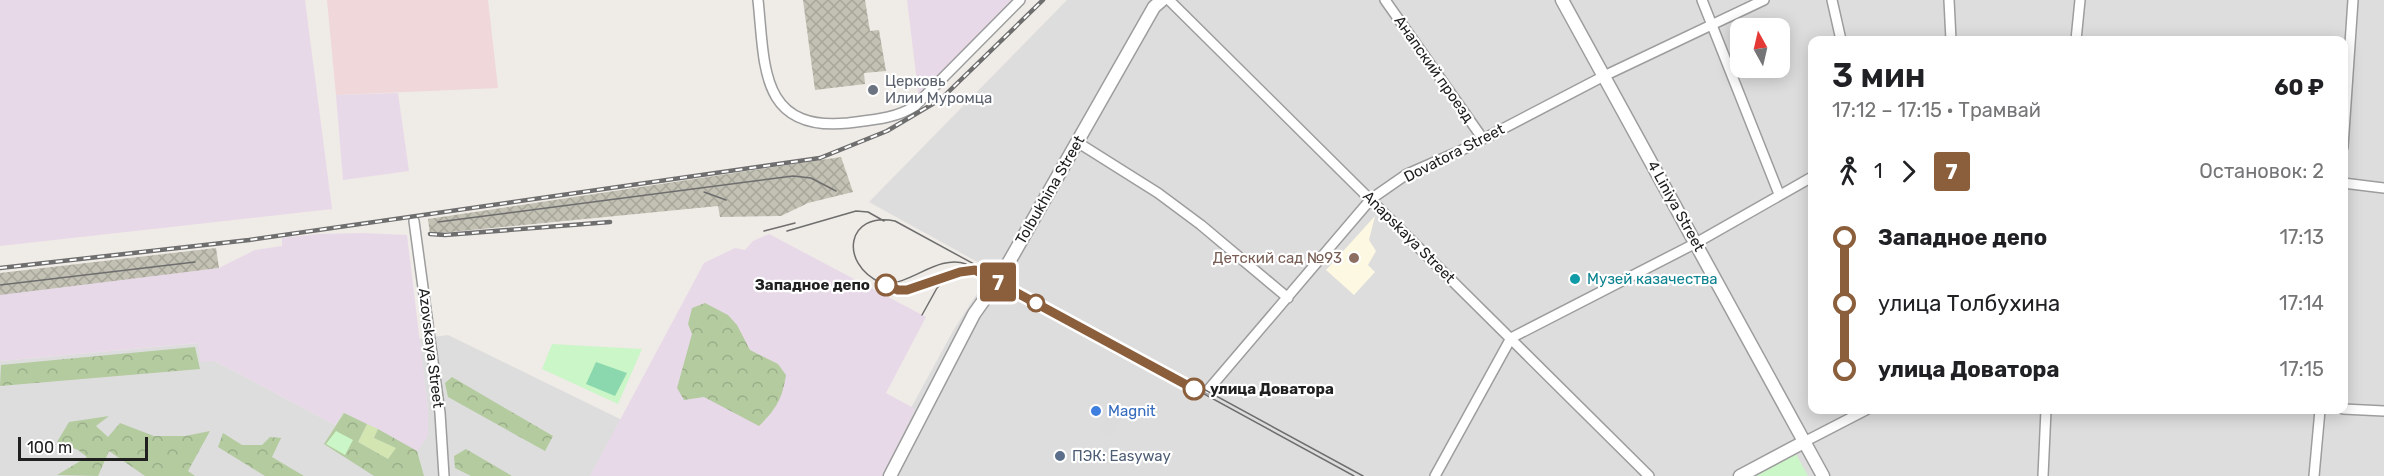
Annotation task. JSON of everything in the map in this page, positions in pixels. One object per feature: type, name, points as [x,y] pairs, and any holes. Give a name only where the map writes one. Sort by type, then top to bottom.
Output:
[{"type":"street","points":[[758,0],[766,72],[772,93],[783,108],[801,118],[831,124],[884,118],[915,106],[1020,0]]},
{"type":"street","name":"Tolbukhina Street","points":[[890,476],[974,314],[1001,276],[1154,7],[1162,0]]},
{"type":"street","name":"Anapskaya Street","points":[[1169,0],[1649,476]]},
{"type":"street","name":"Анапский проезд","points":[[1385,0],[1483,139]]},
{"type":"street","name":"4 Liniya Street","points":[[1562,0],[1823,476]]},
{"type":"street","points":[[1702,0],[1779,194]]},
{"type":"street","name":"Dovatora Street","points":[[1209,389],[1371,199],[1407,174],[1483,139],[1712,23],[1764,0]]},
{"type":"street","points":[[1832,0],[1840,36]]},
{"type":"street","points":[[1949,0],[1951,36]]},
{"type":"street","points":[[2076,36],[2080,0]]},
{"type":"street","points":[[2348,74],[2353,0]]},
{"type":"street","points":[[1077,142],[1158,193],[1201,225],[1288,298]]},
{"type":"street","points":[[1435,476],[1511,339],[1696,243],[1808,179]]},
{"type":"street","points":[[2348,184],[2384,188]]},
{"type":"street","name":"Azovskaya Street","points":[[414,221],[440,413],[444,476]]},
{"type":"street","points":[[2348,408],[2384,411]]},
{"type":"street","points":[[1740,476],[1858,414]]},
{"type":"street","points":[[2043,476],[2046,414]]},
{"type":"street","points":[[2314,476],[2320,414]]},
{"type":"shaded area","points":[[0,0],[305,0],[332,209],[0,246]]},
{"type":"shaded area","points":[[327,0],[488,0],[498,88],[336,95]]},
{"type":"shaded area","name":"Церковь Илии Муромца","points":[[803,0],[865,0],[870,31],[879,30],[886,71],[864,73],[865,84],[815,90]]},
{"type":"shaded area","points":[[907,0],[1026,0],[920,107]]},
{"type":"shaded area","points":[[1067,0],[2384,0],[2384,476],[874,476],[953,331],[992,270],[869,202]]},
{"type":"shaded area","points":[[398,93],[409,171],[343,180],[336,95]]},
{"type":"shaded area","points":[[841,157],[853,192],[808,203],[781,216],[720,217],[718,206],[430,234],[428,219]]},
{"type":"shaded area","name":"Детский сад №93","points":[[1375,216],[1369,240],[1376,251],[1368,265],[1375,272],[1354,295],[1326,270]]},
{"type":"shaded area","points":[[363,233],[407,235],[428,409],[428,436],[417,451],[343,412],[335,425],[215,361],[201,362],[198,343],[0,361],[0,294],[219,268],[255,250],[282,246],[282,238]]},
{"type":"shaded area","points":[[769,234],[926,317],[886,393],[915,409],[882,476],[590,476],[704,263],[735,248],[745,250],[753,241]]},
{"type":"shaded area","points":[[216,248],[219,268],[0,295],[0,273]]},
{"type":"shaded area","points":[[448,335],[622,420],[590,476],[0,476],[0,361],[199,343],[215,361],[335,425],[343,411],[378,429],[428,409],[419,339]]},
{"type":"shaded area","points":[[1108,413],[1121,420],[1112,437],[1099,430]]},
{"type":"green space","points":[[705,303],[728,315],[737,325],[750,350],[778,364],[786,375],[777,404],[759,426],[704,397],[684,400],[677,388],[692,334],[688,324],[692,308]]},
{"type":"green space","points":[[552,344],[642,349],[618,404],[542,369]]},
{"type":"green space","points":[[195,347],[200,369],[0,386],[1,365]]},
{"type":"green space","points":[[596,362],[627,373],[615,396],[586,384]]},
{"type":"green space","points":[[452,377],[553,436],[545,451],[448,397],[445,383]]},
{"type":"green space","points":[[344,413],[367,424],[358,442],[388,459],[396,448],[374,438],[378,429],[417,451],[424,476],[374,476],[324,444]]},
{"type":"green space","points":[[109,416],[96,426],[108,437],[120,423],[154,436],[185,436],[210,431],[188,471],[195,476],[145,476],[109,451],[98,476],[57,475],[87,457],[78,450],[57,442],[69,422]]},
{"type":"green space","points":[[367,424],[378,429],[374,438],[397,448],[388,459],[358,442]]},
{"type":"green space","points":[[336,431],[353,440],[345,455],[326,444]]},
{"type":"green space","points":[[223,433],[242,445],[262,445],[270,437],[281,438],[272,457],[304,476],[265,476],[218,447]]},
{"type":"green space","points":[[466,449],[512,476],[471,476],[455,468],[454,456]]},
{"type":"green space","points":[[1796,454],[1808,476],[1756,476]]},
{"type":"tram line","points":[[438,222],[793,176],[811,178],[836,191]]},
{"type":"tram line","points":[[704,192],[726,200]]},
{"type":"tram line","points":[[787,231],[856,211],[868,212],[884,221]]},
{"type":"tram line","points":[[1354,476],[979,271],[962,271],[904,290],[881,283],[867,274],[858,263],[854,252],[854,241],[858,231],[867,224],[879,220],[895,221],[1363,476]]},
{"type":"tram line","points":[[764,231],[795,223]]},
{"type":"tram line","points":[[0,285],[195,262]]},
{"type":"tram line","points":[[886,284],[906,279],[946,263],[966,264]]},
{"type":"tram line","name":"7","points":[[886,285],[898,290],[907,290],[960,272],[979,271],[1194,389]]},
{"type":"tram line","points":[[922,315],[937,288],[947,278]]},
{"type":"railway","points":[[0,268],[249,240],[820,158],[887,131],[941,99],[1043,0]]},
{"type":"railway","points":[[430,234],[445,235],[610,222]]},
{"type":"place","name":"Церковь Илии Муромца","points":[[873,90]]},
{"type":"place","name":"Детский сад №93","points":[[1354,258]]},
{"type":"place","name":"Музей казачества","points":[[1575,279]]},
{"type":"place","name":"Западное депо","points":[[886,285]]},
{"type":"place","name":"улица Доватора","points":[[1194,389]]},
{"type":"place","name":"Magnit","points":[[1096,411]]},
{"type":"place","name":"ПЭК: Easyway","points":[[1060,456]]}]
